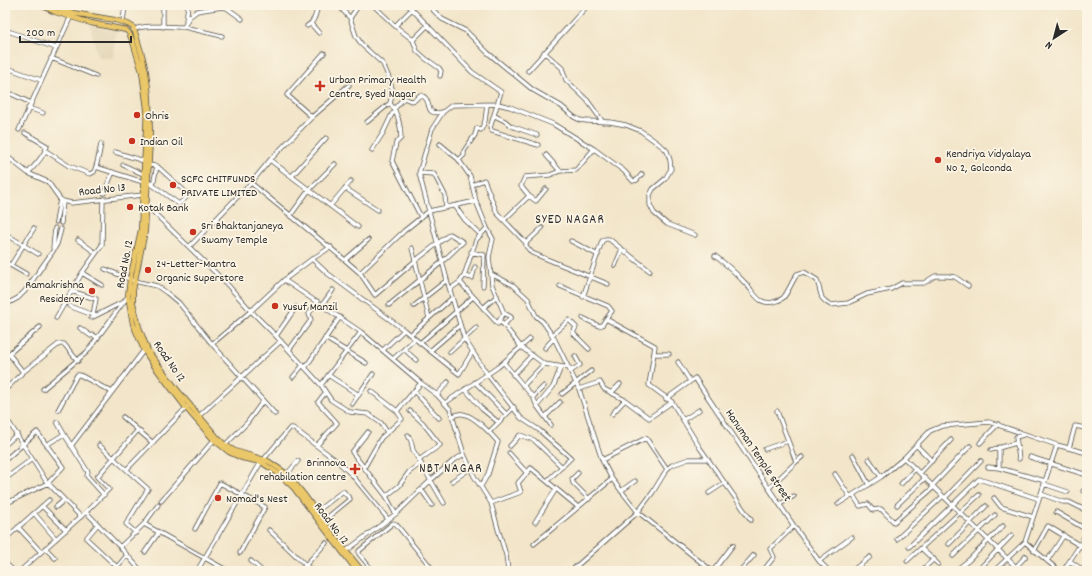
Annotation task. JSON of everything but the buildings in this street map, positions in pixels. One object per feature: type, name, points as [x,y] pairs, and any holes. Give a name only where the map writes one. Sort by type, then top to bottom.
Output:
[{"type":"main road","points":[[42,5],[50,10],[72,15],[123,22],[131,26],[134,30],[142,55],[148,86],[150,110],[148,165],[145,181]]},
{"type":"main road","points":[[55,6],[91,23],[124,29],[129,33]]},
{"type":"main road","name":"Road No. 12","points":[[129,33],[142,72],[147,116],[143,174],[145,181],[141,230],[128,296],[133,324],[144,350],[155,368],[186,408],[214,440],[229,452],[242,458],[262,461],[279,474],[293,487],[356,571]]},
{"type":"main road","name":"Road No 12","points":[[144,195],[146,205],[145,231],[132,280],[133,303],[139,327],[146,346],[157,363],[225,445],[287,474],[362,571]]},
{"type":"street","points":[[123,22],[125,5]]},
{"type":"street","points":[[163,5],[164,27]]},
{"type":"street","points":[[186,22],[188,5]]},
{"type":"street","points":[[307,26],[311,24],[315,17],[318,5]]},
{"type":"street","points":[[338,5],[350,18],[356,36],[362,45],[383,64],[393,92],[390,103],[367,122]]},
{"type":"street","points":[[350,18],[360,5]]},
{"type":"street","points":[[373,5],[395,26],[413,40],[417,51],[439,68],[441,71],[440,76]]},
{"type":"street","points":[[408,5],[472,72],[501,92],[490,128],[492,131],[538,145]]},
{"type":"street","points":[[430,5],[442,19],[466,31],[488,53],[533,90],[561,106],[574,117],[580,120],[618,122],[634,128],[667,151],[671,169],[665,179],[653,189],[650,195],[650,205],[654,213],[667,224],[695,235]]},
{"type":"street","points":[[528,71],[588,5]]},
{"type":"street","points":[[184,27],[189,17],[197,11],[222,7],[227,8],[242,19]]},
{"type":"street","points":[[395,26],[412,9]]},
{"type":"street","points":[[19,130],[72,15]]},
{"type":"street","points":[[311,24],[319,33]]},
{"type":"street","points":[[413,40],[428,25]]},
{"type":"street","points":[[129,33],[145,27],[184,27],[222,36]]},
{"type":"street","points":[[5,32],[11,32],[56,48]]},
{"type":"street","points":[[544,52],[562,68],[566,80],[587,100],[603,122]]},
{"type":"street","points":[[312,117],[287,95],[324,54]]},
{"type":"street","points":[[51,58],[96,76]]},
{"type":"street","points":[[10,69],[41,80]]},
{"type":"street","points":[[189,247],[312,117],[349,85]]},
{"type":"street","points":[[5,91],[31,103]]},
{"type":"street","points":[[372,150],[383,133],[392,114],[404,98],[411,101],[415,100],[420,95],[425,96],[428,108],[431,112],[436,114],[443,112]]},
{"type":"street","points":[[390,103],[395,110],[400,123],[401,138],[396,143],[392,161],[421,217]]},
{"type":"street","points":[[547,481],[570,458],[539,430],[522,418],[487,374],[464,338],[437,244],[419,173],[432,129],[443,112],[452,104],[498,104],[510,107],[553,124],[594,149],[624,171],[633,181],[637,180],[642,174]]},
{"type":"street","points":[[459,160],[464,155],[464,151],[475,135],[477,128],[481,130],[485,121],[487,105]]},
{"type":"street","points":[[28,108],[43,113]]},
{"type":"street","points":[[494,116],[505,121],[511,126],[537,135]]},
{"type":"street","points":[[25,133],[48,146],[46,151],[28,172]]},
{"type":"street","points":[[292,176],[326,138]]},
{"type":"street","points":[[46,151],[69,166],[90,174],[94,172],[96,167],[101,144]]},
{"type":"street","points":[[440,144],[459,160],[470,176],[476,201],[493,239],[489,257],[492,285],[504,313],[511,317],[504,325]]},
{"type":"street","points":[[546,189],[536,201],[529,196],[521,186],[524,177],[550,175],[560,171],[576,170],[594,149]]},
{"type":"street","points":[[116,152],[144,161]]},
{"type":"street","points":[[5,155],[28,172],[48,182],[61,200],[62,223]]},
{"type":"street","points":[[546,155],[560,171]]},
{"type":"street","points":[[270,160],[358,227]]},
{"type":"street","points":[[290,216],[309,190],[335,164]]},
{"type":"street","points":[[123,165],[143,174]]},
{"type":"street","points":[[96,167],[145,181],[179,204],[189,195],[157,166],[148,165]]},
{"type":"street","points":[[153,185],[157,166]]},
{"type":"street","points":[[104,193],[113,172]]},
{"type":"street","points":[[419,173],[434,174],[446,195],[446,208]]},
{"type":"street","points":[[472,184],[484,180],[497,213],[526,243],[526,246],[532,253],[608,284]]},
{"type":"street","points":[[330,206],[351,181]]},
{"type":"street","points":[[251,183],[360,273],[375,295],[450,234],[463,242],[442,262],[390,305]]},
{"type":"street","points":[[345,188],[378,210]]},
{"type":"street","name":"Road No 13","points":[[61,200],[71,203],[144,195]]},
{"type":"street","points":[[504,220],[529,196]]},
{"type":"street","points":[[56,318],[66,305],[71,291],[103,242],[103,199]]},
{"type":"street","points":[[56,222],[61,200]]},
{"type":"street","points":[[360,273],[429,211],[476,201]]},
{"type":"street","points":[[146,205],[225,282],[281,341],[321,385],[331,400],[350,412],[368,414],[381,423],[387,432]]},
{"type":"street","points":[[455,206],[481,235]]},
{"type":"street","points":[[11,265],[34,228]]},
{"type":"street","points":[[53,251],[55,228]]},
{"type":"street","points":[[450,289],[460,282],[464,276],[476,240],[487,228]]},
{"type":"street","points":[[526,243],[542,228]]},
{"type":"street","points":[[5,305],[18,298],[25,291],[53,251],[57,244],[61,229]]},
{"type":"street","points":[[8,236],[38,254]]},
{"type":"street","points":[[583,297],[602,241],[606,239],[609,239],[650,271]]},
{"type":"street","points":[[78,240],[96,253]]},
{"type":"street","points":[[345,260],[368,240]]},
{"type":"street","points":[[571,241],[598,255]]},
{"type":"street","points":[[212,344],[252,311],[284,280],[312,259],[331,248]]},
{"type":"street","points":[[412,248],[429,318]]},
{"type":"street","points":[[615,266],[622,249]]},
{"type":"street","points":[[472,252],[484,255],[483,286]]},
{"type":"street","points":[[715,256],[738,275],[762,301],[768,302],[776,302],[782,299],[786,295],[797,274],[804,272],[817,280],[822,298],[831,305],[848,303],[867,294],[891,289],[902,283],[924,283],[935,276],[954,277],[968,286]]},
{"type":"street","points":[[312,259],[327,273],[410,334],[459,374],[473,351]]},
{"type":"street","points":[[5,262],[26,274]]},
{"type":"street","points":[[464,276],[472,278],[475,267]]},
{"type":"street","points":[[105,269],[132,280],[161,288],[179,304],[212,344],[275,414]]},
{"type":"street","points":[[82,273],[102,285]]},
{"type":"street","points":[[491,274],[513,285],[528,299],[536,316],[543,322],[553,337],[579,389],[602,460],[612,479],[638,512],[712,571],[733,545]]},
{"type":"street","points":[[284,280],[361,332],[437,395],[450,409],[464,454],[474,476],[491,503],[506,555],[508,571]]},
{"type":"street","points":[[414,306],[447,280]]},
{"type":"street","points":[[460,282],[498,324],[504,313]]},
{"type":"street","points":[[560,286],[611,308],[612,311],[602,325],[599,326],[583,318]]},
{"type":"street","points":[[322,305],[333,290]]},
{"type":"street","points":[[66,305],[93,315],[96,299],[71,291]]},
{"type":"street","points":[[43,389],[87,352],[128,296]]},
{"type":"street","points":[[483,308],[497,296]]},
{"type":"street","points":[[420,343],[473,297]]},
{"type":"street","points":[[410,334],[452,298]]},
{"type":"street","points":[[289,350],[311,320],[309,314],[317,301]]},
{"type":"street","points":[[91,318],[122,303]]},
{"type":"street","points":[[276,336],[296,308]]},
{"type":"street","points":[[293,377],[304,367],[340,317]]},
{"type":"street","points":[[606,319],[654,346],[649,385],[672,402],[707,458],[751,520]]},
{"type":"street","points":[[545,348],[569,320],[576,327],[573,333],[589,349]]},
{"type":"street","points":[[499,321],[504,325],[521,347],[544,364],[570,369],[580,365],[575,356]]},
{"type":"street","points":[[430,351],[460,325]]},
{"type":"street","points":[[23,372],[7,356],[40,327]]},
{"type":"street","points":[[80,328],[91,336],[93,335],[98,338]]},
{"type":"street","points":[[450,352],[476,328]]},
{"type":"street","points":[[383,350],[404,330]]},
{"type":"street","points":[[321,385],[361,332]]},
{"type":"street","points":[[325,338],[366,363]]},
{"type":"street","points":[[393,359],[415,339]]},
{"type":"street","points":[[445,403],[504,363],[530,339]]},
{"type":"street","points":[[200,415],[281,341]]},
{"type":"street","points":[[6,388],[23,372],[61,343],[64,344],[78,361]]},
{"type":"street","points":[[404,349],[416,360]]},
{"type":"street","points":[[71,446],[144,350]]},
{"type":"street","points":[[654,354],[669,354]]},
{"type":"street","points":[[513,375],[532,355]]},
{"type":"street","points":[[666,398],[690,381],[678,362]]},
{"type":"street","points":[[504,363],[533,397],[537,406],[551,425]]},
{"type":"street","points":[[523,386],[544,364]]},
{"type":"street","points":[[537,406],[554,387],[561,367]]},
{"type":"street","points":[[562,394],[591,371]]},
{"type":"street","points":[[352,404],[373,374]]},
{"type":"street","points":[[58,410],[77,376],[80,375],[112,392]]},
{"type":"street","points":[[328,375],[359,395]]},
{"type":"street","name":"Hanuman Temple street","points":[[690,381],[695,378],[794,526],[829,571]]},
{"type":"street","points":[[437,395],[448,382]]},
{"type":"street","points":[[475,382],[506,414]]},
{"type":"street","points":[[579,389],[600,382],[603,389],[625,400],[649,418],[672,402]]},
{"type":"street","points":[[397,411],[421,383]]},
{"type":"street","points":[[611,393],[620,384]]},
{"type":"street","points":[[533,397],[544,386]]},
{"type":"street","points":[[465,389],[482,409],[498,422]]},
{"type":"street","points":[[364,468],[379,442],[387,432],[402,419],[397,411],[371,391]]},
{"type":"street","points":[[414,392],[439,418]]},
{"type":"street","points":[[317,445],[338,423],[318,402],[325,393]]},
{"type":"street","points":[[612,414],[625,400]]},
{"type":"street","points":[[225,445],[248,423],[263,401]]},
{"type":"street","points":[[545,417],[560,402]]},
{"type":"street","points":[[127,469],[190,404]]},
{"type":"street","points":[[489,432],[514,407]]},
{"type":"street","points":[[683,420],[699,410]]},
{"type":"street","points":[[386,496],[399,486],[409,472],[440,445],[423,423],[410,411]]},
{"type":"street","points":[[777,411],[796,462]]},
{"type":"street","points":[[453,416],[460,414],[470,417],[489,432],[498,442],[488,474],[481,486]]},
{"type":"street","points":[[123,416],[152,442]]},
{"type":"street","points":[[5,421],[10,424],[17,434],[48,483],[81,517]]},
{"type":"street","points":[[58,422],[71,446],[88,472],[87,476],[104,495]]},
{"type":"street","points":[[838,504],[881,477],[904,458],[930,432],[942,426],[989,422],[1057,446],[1087,453]]},
{"type":"street","points":[[5,430],[10,424]]},
{"type":"street","points":[[980,443],[998,424]]},
{"type":"street","points":[[1069,448],[1075,426],[1085,428]]},
{"type":"street","points":[[197,571],[262,461],[290,428],[293,428],[337,461],[352,475],[388,519]]},
{"type":"street","points":[[20,571],[104,495],[109,489],[97,477],[138,430]]},
{"type":"street","points":[[5,460],[37,432],[48,444],[63,467],[48,483],[5,505]]},
{"type":"street","points":[[368,432],[352,451],[386,496],[396,513]]},
{"type":"street","points":[[5,444],[17,434]]},
{"type":"street","points":[[48,444],[64,434]]},
{"type":"street","points":[[408,435],[413,450],[444,503]]},
{"type":"street","points":[[510,446],[520,435],[534,440],[562,467]]},
{"type":"street","points":[[1019,459],[1016,438],[1023,435]]},
{"type":"street","points":[[602,460],[646,438],[667,469]]},
{"type":"street","points":[[161,501],[214,440]]},
{"type":"street","points":[[920,473],[951,440]]},
{"type":"street","points":[[765,449],[788,441]]},
{"type":"street","points":[[991,450],[1016,443]]},
{"type":"street","points":[[99,445],[148,489],[126,524],[136,533]]},
{"type":"street","points":[[916,445],[932,461]]},
{"type":"street","points":[[835,474],[860,506],[868,504],[873,510],[881,509],[894,522],[933,486],[970,446]]},
{"type":"street","points":[[994,571],[1023,543],[1057,446]]},
{"type":"street","points":[[999,448],[999,468]]},
{"type":"street","points":[[509,453],[526,472]]},
{"type":"street","points":[[346,551],[396,513],[431,480],[453,461],[464,454]]},
{"type":"street","points":[[853,456],[869,485]]},
{"type":"street","points":[[769,488],[802,457]]},
{"type":"street","points":[[1030,457],[1087,475]]},
{"type":"street","points":[[571,571],[638,512],[653,492],[667,469],[672,465],[688,459],[707,458]]},
{"type":"street","points":[[869,458],[881,477]]},
{"type":"street","points":[[904,458],[1020,571]]},
{"type":"street","points":[[5,479],[32,459]]},
{"type":"street","points":[[287,474],[298,461]]},
{"type":"street","points":[[897,539],[944,497],[981,461]]},
{"type":"street","points":[[988,467],[999,468],[1044,482],[1068,492]]},
{"type":"street","points":[[452,481],[471,468]]},
{"type":"street","points":[[491,503],[521,492],[518,483],[531,468],[578,507]]},
{"type":"street","points":[[901,484],[915,469]]},
{"type":"street","points":[[578,473],[572,479],[573,483],[589,499]]},
{"type":"street","points":[[897,505],[924,478]]},
{"type":"street","points":[[534,544],[612,479]]},
{"type":"street","points":[[909,547],[979,479],[1039,499]]},
{"type":"street","points":[[621,491],[635,481]]},
{"type":"street","points":[[195,529],[220,483],[242,494],[265,507],[240,553]]},
{"type":"street","points":[[709,493],[724,483]]},
{"type":"street","points":[[535,522],[556,489]]},
{"type":"street","points":[[316,512],[343,491],[350,499],[323,520]]},
{"type":"street","points":[[419,491],[424,492],[432,505]]},
{"type":"street","points":[[1083,491],[1087,493]]},
{"type":"street","points":[[1041,494],[1063,502],[1069,502],[1087,511]]},
{"type":"street","points":[[907,561],[979,495]]},
{"type":"street","points":[[780,504],[794,496]]},
{"type":"street","points":[[994,498],[1001,507],[1033,517]]},
{"type":"street","points":[[5,540],[49,500]]},
{"type":"street","points":[[56,507],[64,500]]},
{"type":"street","points":[[120,547],[136,533],[158,505]]},
{"type":"street","points":[[42,506],[66,530]]},
{"type":"street","points":[[948,544],[986,506]]},
{"type":"street","points":[[86,512],[141,571]]},
{"type":"street","points":[[1056,512],[1087,530],[1080,545],[1063,571]]},
{"type":"street","points":[[34,513],[56,539]]},
{"type":"street","points":[[954,556],[994,516]]},
{"type":"street","points":[[373,571],[359,554],[359,551],[393,523],[396,524],[434,571]]},
{"type":"street","points":[[98,524],[87,539],[117,567],[127,555]]},
{"type":"street","points":[[144,524],[228,571]]},
{"type":"street","points":[[763,571],[774,557],[770,549],[794,526]]},
{"type":"street","points":[[955,571],[1002,526]]},
{"type":"street","points":[[1034,551],[1048,526],[1087,550]]},
{"type":"street","points":[[18,527],[41,552]]},
{"type":"street","points":[[268,530],[312,571]]},
{"type":"street","points":[[145,552],[159,532]]},
{"type":"street","points":[[982,566],[1012,535]]},
{"type":"street","points":[[1047,562],[1064,535]]},
{"type":"street","points":[[819,560],[852,537]]},
{"type":"street","points":[[1023,543],[1059,571]]},
{"type":"street","points":[[300,571],[326,544]]},
{"type":"street","points":[[45,548],[55,558]]},
{"type":"street","points":[[921,548],[938,564]]},
{"type":"street","points":[[740,571],[754,554]]},
{"type":"street","points":[[1012,571],[1026,556]]},
{"type":"street","points":[[852,571],[870,557]]},
{"type":"street","points":[[921,571],[934,559]]},
{"type":"street","points":[[251,561],[262,571]]},
{"type":"street","points":[[1070,561],[1084,571]]},
{"type":"street","points":[[5,563],[14,571]]},
{"type":"shaded area","points":[[90,25],[116,30],[113,58],[98,57]]},
{"type":"place","name":"Urban Primary Health Centre, Syed Nagar","points":[[320,86]]},
{"type":"place","name":"Ohris","points":[[137,115]]},
{"type":"place","name":"Indian Oil","points":[[132,141]]},
{"type":"place","name":"Kendriya Vidyalaya No 2, Golconda","points":[[938,160]]},
{"type":"place","name":"SCFC CHITFUNDS PRIVATE LIMITED","points":[[173,185]]},
{"type":"place","name":"Kotak Bank","points":[[130,207]]},
{"type":"place","name":"Sri Bhaktanjaneya Swamy Temple","points":[[193,232]]},
{"type":"place","name":"24-Letter-Mantra Organic Superstore","points":[[148,270]]},
{"type":"place","name":"Ramakrishna Residency","points":[[92,291]]},
{"type":"place","name":"Yusuf Manzil","points":[[275,306]]},
{"type":"place","name":"Brinnova rehabilation centre","points":[[355,469]]},
{"type":"place","name":"Nomad's Nest","points":[[218,498]]},
{"type":"district","name":"SYED NAGAR","points":[[570,218]]},
{"type":"district","name":"NBT NAGAR","points":[[451,467]]}]
